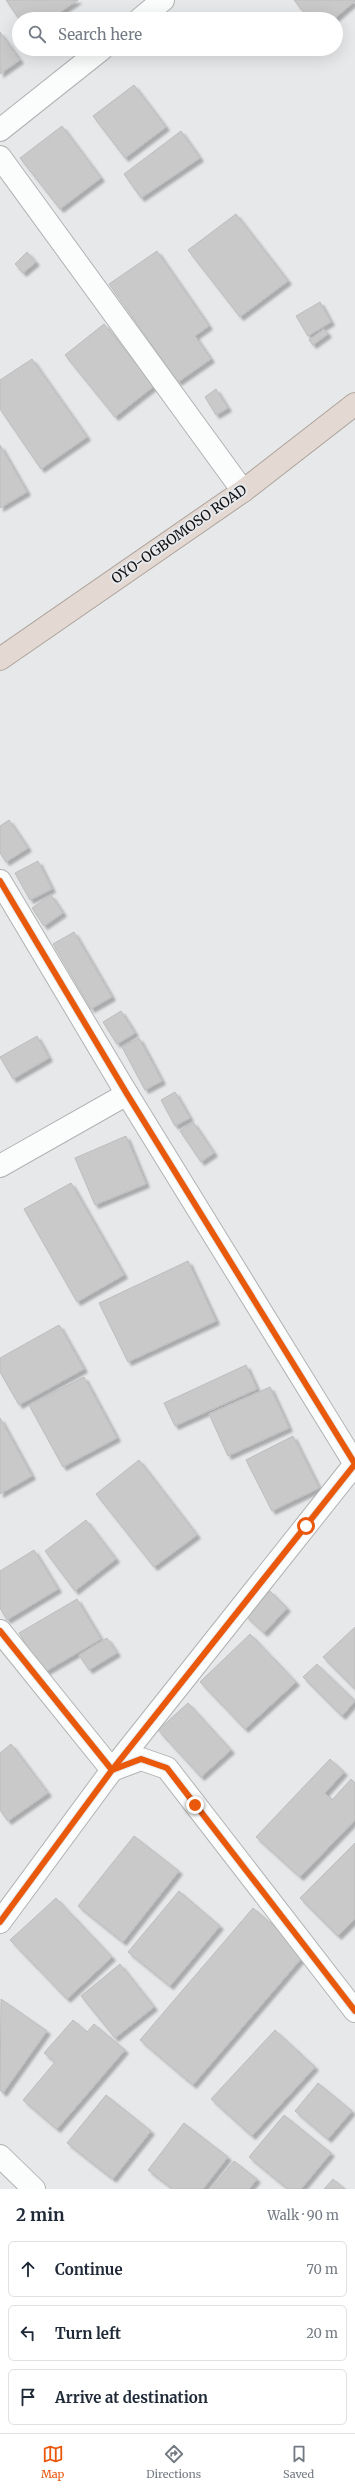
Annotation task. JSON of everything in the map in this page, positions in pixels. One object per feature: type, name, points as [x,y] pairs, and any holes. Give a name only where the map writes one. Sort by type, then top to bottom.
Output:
[{"type":"highway","name":"OYO-OGBOMOSO ROAD","points":[[0,658],[243,491],[355,404]]},
{"type":"street","points":[[149,12],[164,0]]},
{"type":"street","points":[[0,130],[93,56]]},
{"type":"street","points":[[0,156],[243,491]]},
{"type":"street","points":[[0,881],[127,1094],[355,1464],[112,1770],[0,1922]]},
{"type":"street","points":[[0,1166],[127,1094]]},
{"type":"street","points":[[0,1631],[112,1770]]},
{"type":"street","points":[[112,1770],[141,1759],[167,1768],[355,2011]]},
{"type":"street","points":[[0,2156],[34,2189]]},
{"type":"building","points":[[6,0],[78,0],[60,12],[14,12]]},
{"type":"building","points":[[294,0],[355,0],[342,12],[303,12]]},
{"type":"building","points":[[0,32],[12,49],[12,56],[17,56],[20,60],[0,74]]},
{"type":"building","points":[[134,85],[166,127],[125,158],[93,116]]},
{"type":"building","points":[[62,126],[101,178],[60,209],[20,158]]},
{"type":"building","points":[[181,131],[200,158],[141,198],[124,174]]},
{"type":"building","points":[[236,214],[288,281],[240,317],[188,250]]},
{"type":"building","points":[[157,251],[209,326],[195,336],[211,359],[178,382],[109,284]]},
{"type":"building","points":[[27,252],[36,262],[23,273],[15,264]]},
{"type":"building","points":[[320,302],[331,322],[308,336],[296,316]]},
{"type":"building","points":[[104,324],[154,386],[115,417],[65,355]]},
{"type":"building","points":[[324,329],[328,334],[313,345],[309,340]]},
{"type":"building","points":[[32,359],[87,437],[41,469],[0,409],[0,380]]},
{"type":"building","points":[[216,389],[228,408],[216,415],[205,397]]},
{"type":"building","points":[[0,445],[27,492],[0,508]]},
{"type":"building","points":[[9,820],[28,848],[6,862],[0,853],[0,826]]},
{"type":"building","points":[[38,861],[52,889],[30,900],[15,873]]},
{"type":"building","points":[[51,895],[63,913],[44,926],[32,908]]},
{"type":"building","points":[[74,932],[112,997],[91,1009],[53,944]]},
{"type":"building","points":[[121,1011],[135,1033],[117,1044],[103,1022]]},
{"type":"building","points":[[37,1036],[49,1058],[13,1079],[0,1057]]},
{"type":"building","points":[[139,1038],[162,1081],[145,1090],[122,1047]]},
{"type":"building","points":[[175,1092],[190,1118],[175,1126],[161,1100]]},
{"type":"building","points":[[193,1122],[214,1153],[201,1162],[180,1131]]},
{"type":"building","points":[[126,1136],[146,1184],[95,1205],[75,1158]]},
{"type":"building","points":[[71,1183],[124,1275],[77,1302],[24,1209]]},
{"type":"building","points":[[188,1261],[216,1321],[128,1362],[99,1303]]},
{"type":"building","points":[[59,1325],[84,1369],[19,1405],[0,1372],[0,1358]]},
{"type":"building","points":[[246,1365],[257,1389],[175,1426],[164,1403]]},
{"type":"building","points":[[84,1377],[117,1438],[63,1467],[29,1405]]},
{"type":"building","points":[[270,1387],[289,1428],[228,1456],[209,1414]]},
{"type":"building","points":[[0,1418],[32,1476],[0,1494]]},
{"type":"building","points":[[293,1436],[319,1488],[272,1511],[246,1460]]},
{"type":"building","points":[[139,1460],[197,1535],[154,1567],[96,1494]]},
{"type":"building","points":[[86,1520],[116,1559],[75,1591],[45,1551]]},
{"type":"building","points":[[34,1550],[58,1589],[7,1620],[0,1608],[0,1571]]},
{"type":"building","points":[[270,1591],[287,1608],[264,1633],[246,1616]]},
{"type":"building","points":[[77,1599],[101,1639],[43,1673],[19,1633]]},
{"type":"building","points":[[355,1627],[355,1689],[323,1657]]},
{"type":"building","points":[[250,1634],[296,1682],[245,1729],[200,1682]]},
{"type":"building","points":[[107,1638],[117,1653],[89,1670],[79,1655]]},
{"type":"building","points":[[317,1664],[355,1701],[342,1716],[303,1677]]},
{"type":"building","points":[[188,1703],[231,1750],[201,1777],[158,1730]]},
{"type":"building","points":[[11,1744],[48,1793],[8,1821],[0,1810],[0,1753]]},
{"type":"building","points":[[330,1759],[344,1772],[325,1793],[332,1800],[351,1779],[355,1783],[355,1820],[300,1877],[256,1837]]},
{"type":"building","points":[[134,1836],[179,1871],[123,1942],[78,1906]]},
{"type":"building","points":[[355,1843],[355,1919],[338,1936],[300,1898]]},
{"type":"building","points":[[179,1891],[220,1926],[170,1986],[128,1952]]},
{"type":"building","points":[[56,1898],[112,1957],[67,1999],[10,1940]]},
{"type":"building","points":[[253,1908],[306,1953],[193,2085],[140,2040]]},
{"type":"building","points":[[120,1964],[154,2007],[115,2038],[81,1996]]},
{"type":"building","points":[[1,1999],[47,2031],[3,2093],[0,2090]]},
{"type":"building","points":[[73,2020],[87,2032],[94,2024],[125,2050],[57,2129],[23,2100],[55,2062],[44,2053]]},
{"type":"building","points":[[275,2030],[315,2067],[252,2136],[211,2099]]},
{"type":"building","points":[[318,2083],[352,2111],[328,2139],[295,2111]]},
{"type":"building","points":[[106,2095],[151,2131],[113,2179],[67,2143]]},
{"type":"building","points":[[284,2115],[331,2153],[301,2189],[288,2189],[249,2157]]},
{"type":"building","points":[[184,2123],[228,2157],[203,2189],[173,2189],[148,2170]]},
{"type":"building","points":[[234,2161],[257,2179],[249,2189],[211,2189]]},
{"type":"building","points":[[333,2179],[345,2189],[324,2189]]},
{"type":"cycle path","points":[[0,881],[127,1094],[355,1464]]},
{"type":"cycle path","points":[[0,1922],[112,1770],[355,1464]]},
{"type":"cycle path","points":[[0,1631],[112,1770],[141,1759],[167,1768],[355,2011]]},
{"type":"route","points":[[195,1805],[167,1768],[141,1759],[112,1770],[306,1526]]}]
